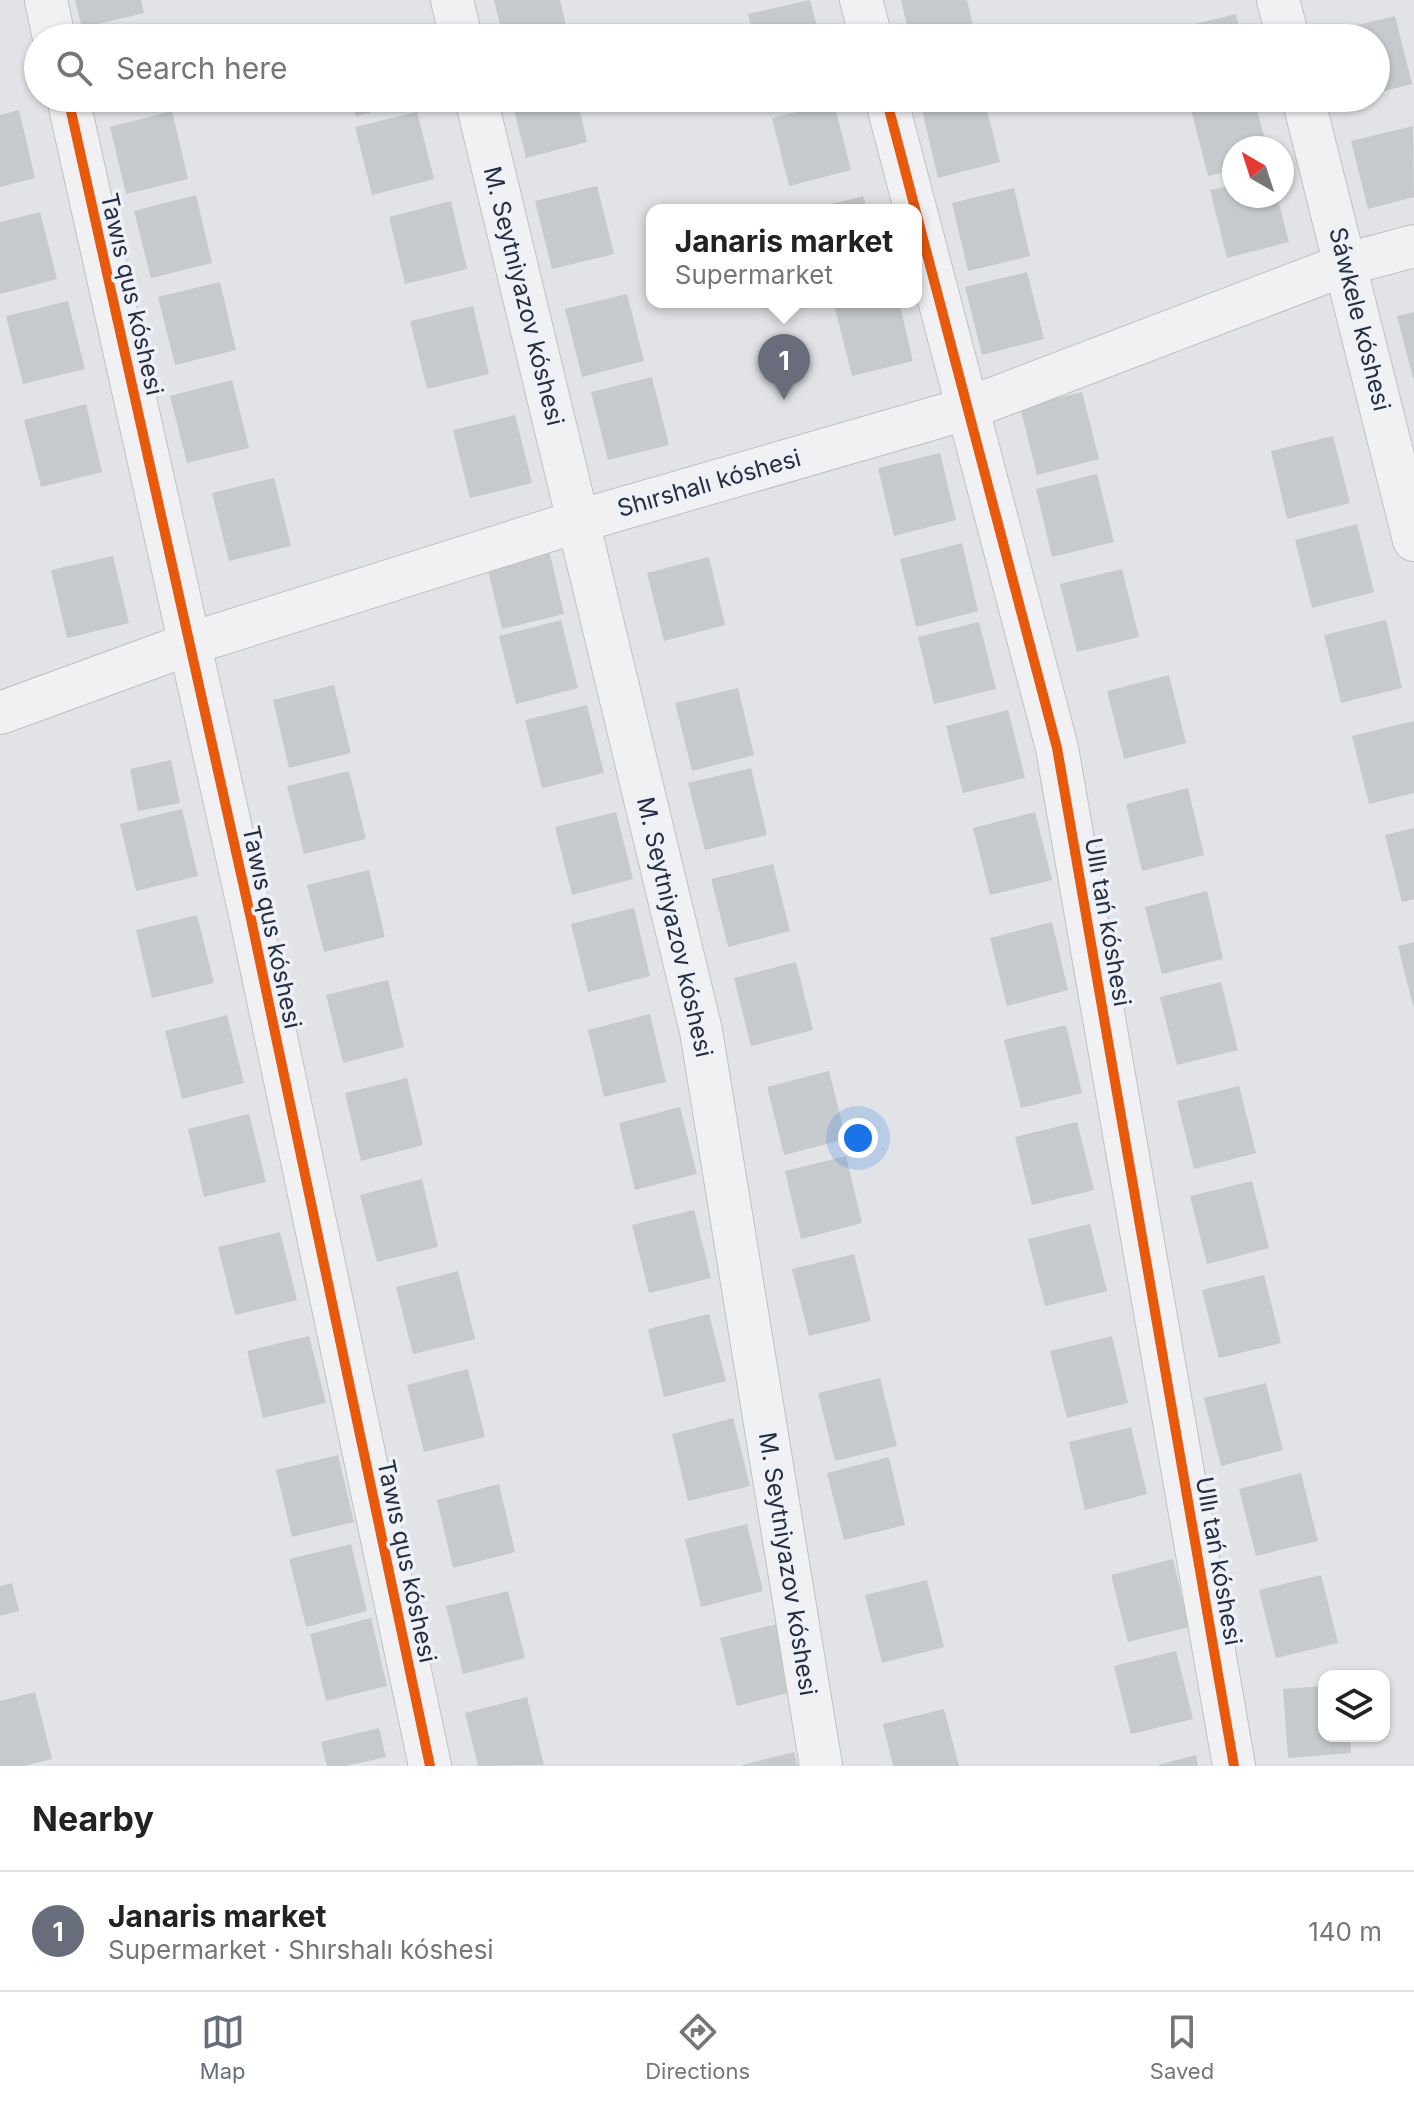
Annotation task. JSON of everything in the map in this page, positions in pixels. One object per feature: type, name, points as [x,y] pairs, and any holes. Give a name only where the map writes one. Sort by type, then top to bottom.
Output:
[{"type":"street","points":[[46,0],[51,24]]},
{"type":"street","points":[[452,0],[458,24]]},
{"type":"street","points":[[861,0],[867,24]]},
{"type":"street","points":[[1278,0],[1284,24]]},
{"type":"street","name":"Tawıs qus kóshesi","points":[[71,112],[189,644],[430,1766]]},
{"type":"street","name":"M. Seytniyazov kóshesi","points":[[479,112],[701,1031],[821,1766]]},
{"type":"street","name":"Ullı tań kóshesi","points":[[890,112],[914,204]]},
{"type":"street","name":"Sáwkele kóshesi","points":[[1307,112],[1414,540]]},
{"type":"street","name":"Ullı tań kóshesi","points":[[922,232],[1057,748],[1234,1766]]},
{"type":"street","name":"Shırshalı kóshesi","points":[[0,713],[189,644],[579,521],[969,408],[1347,264],[1414,246]]},
{"type":"building","points":[[75,0],[141,0],[144,13],[99,24],[81,24]]},
{"type":"building","points":[[494,0],[560,0],[566,24],[500,24]]},
{"type":"building","points":[[810,0],[816,24],[750,24],[748,14]]},
{"type":"building","points":[[901,0],[967,0],[973,24],[907,24]]},
{"type":"building","points":[[1236,14],[1238,24],[1195,24]]},
{"type":"building","points":[[1395,16],[1412,84],[1390,90],[1390,24],[1362,24]]},
{"type":"building","points":[[19,110],[35,178],[0,187],[0,115]]},
{"type":"building","points":[[172,112],[188,179],[126,194],[110,127]]},
{"type":"building","points":[[417,112],[434,179],[372,195],[355,127]]},
{"type":"building","points":[[514,112],[580,112],[587,142],[526,158]]},
{"type":"building","points":[[797,112],[836,112],[851,170],[789,186],[772,118]]},
{"type":"building","points":[[922,112],[988,112],[1000,162],[938,178]]},
{"type":"building","points":[[1192,112],[1258,112],[1264,136],[1222,136],[1222,173],[1208,176]]},
{"type":"building","points":[[1413,126],[1414,197],[1368,209],[1351,141]]},
{"type":"building","points":[[597,186],[614,254],[552,269],[535,201]]},
{"type":"building","points":[[1014,188],[1030,256],[968,271],[952,203]]},
{"type":"building","points":[[1222,188],[1222,208],[1280,208],[1289,242],[1227,258],[1210,190]]},
{"type":"building","points":[[196,195],[212,263],[151,278],[134,211]]},
{"type":"building","points":[[863,196],[865,204],[832,204]]},
{"type":"building","points":[[451,201],[467,269],[405,284],[389,217]]},
{"type":"building","points":[[40,212],[57,279],[0,294],[0,222]]},
{"type":"building","points":[[1027,272],[1044,339],[982,355],[965,287]]},
{"type":"building","points":[[220,282],[236,350],[175,365],[158,297]]},
{"type":"building","points":[[627,294],[644,361],[582,377],[565,309]]},
{"type":"building","points":[[68,301],[85,369],[23,384],[6,316]]},
{"type":"building","points":[[473,306],[489,374],[427,389],[410,321]]},
{"type":"building","points":[[835,308],[900,308],[913,361],[852,376]]},
{"type":"building","points":[[1414,312],[1414,378],[1413,378],[1397,316]]},
{"type":"building","points":[[652,377],[669,445],[608,460],[591,392]]},
{"type":"building","points":[[232,380],[249,448],[187,463],[170,396]]},
{"type":"building","points":[[1082,392],[1099,459],[1037,475],[1020,407]]},
{"type":"building","points":[[86,404],[102,472],[41,487],[24,420]]},
{"type":"building","points":[[515,415],[532,483],[470,498],[453,430]]},
{"type":"building","points":[[1333,436],[1350,503],[1287,519],[1271,451]]},
{"type":"building","points":[[940,453],[956,520],[894,536],[878,468]]},
{"type":"building","points":[[1097,474],[1114,542],[1052,557],[1036,489]]},
{"type":"building","points":[[274,478],[291,546],[229,561],[212,493]]},
{"type":"building","points":[[1357,524],[1374,592],[1312,608],[1295,540]]},
{"type":"building","points":[[962,543],[978,611],[916,627],[900,559]]},
{"type":"building","points":[[548,546],[564,614],[502,629],[486,562]]},
{"type":"building","points":[[113,556],[129,623],[67,638],[51,570]]},
{"type":"building","points":[[709,557],[725,625],[664,641],[647,573]]},
{"type":"building","points":[[1122,569],[1139,637],[1077,652],[1060,584]]},
{"type":"building","points":[[561,620],[578,688],[516,704],[499,636]]},
{"type":"building","points":[[1386,620],[1402,688],[1341,703],[1324,635]]},
{"type":"building","points":[[979,622],[996,689],[934,704],[918,637]]},
{"type":"building","points":[[1169,675],[1186,743],[1124,759],[1107,691]]},
{"type":"building","points":[[334,685],[351,753],[289,768],[273,700]]},
{"type":"building","points":[[738,688],[754,755],[692,771],[675,703]]},
{"type":"building","points":[[587,705],[604,773],[542,788],[525,720]]},
{"type":"building","points":[[1008,710],[1025,778],[963,793],[946,726]]},
{"type":"building","points":[[1414,721],[1414,793],[1369,804],[1352,736]]},
{"type":"building","points":[[171,760],[180,803],[138,811],[130,769]]},
{"type":"building","points":[[751,768],[767,835],[705,850],[688,783]]},
{"type":"building","points":[[349,771],[366,839],[304,854],[287,786]]},
{"type":"building","points":[[1188,788],[1204,855],[1142,871],[1126,804]]},
{"type":"building","points":[[182,809],[198,876],[136,891],[120,824]]},
{"type":"building","points":[[616,812],[633,879],[572,895],[555,827]]},
{"type":"building","points":[[1035,812],[1052,880],[990,895],[973,828]]},
{"type":"building","points":[[1414,828],[1414,899],[1402,902],[1385,835]]},
{"type":"building","points":[[773,864],[790,931],[728,947],[711,879]]},
{"type":"building","points":[[369,870],[385,937],[324,952],[307,885]]},
{"type":"building","points":[[1207,891],[1223,959],[1162,974],[1145,907]]},
{"type":"building","points":[[634,908],[650,976],[588,992],[571,924]]},
{"type":"building","points":[[197,915],[214,983],[152,998],[136,930]]},
{"type":"building","points":[[1052,922],[1068,990],[1007,1006],[990,938]]},
{"type":"building","points":[[1414,942],[1414,1005],[1413,1006],[1398,946]]},
{"type":"building","points":[[796,962],[813,1030],[751,1046],[734,978]]},
{"type":"building","points":[[388,980],[404,1047],[343,1063],[326,995]]},
{"type":"building","points":[[1221,982],[1238,1050],[1177,1065],[1160,997]]},
{"type":"building","points":[[650,1014],[666,1082],[604,1097],[588,1030]]},
{"type":"building","points":[[227,1015],[244,1083],[182,1099],[165,1031]]},
{"type":"building","points":[[1066,1025],[1082,1093],[1021,1108],[1004,1040]]},
{"type":"building","points":[[829,1071],[846,1139],[784,1155],[767,1087]]},
{"type":"building","points":[[407,1078],[423,1145],[361,1161],[345,1093]]},
{"type":"building","points":[[1239,1086],[1256,1153],[1194,1169],[1177,1101]]},
{"type":"building","points":[[680,1107],[697,1174],[635,1190],[619,1123]]},
{"type":"building","points":[[249,1114],[266,1182],[204,1197],[188,1129]]},
{"type":"building","points":[[1077,1122],[1094,1190],[1032,1205],[1015,1137]]},
{"type":"building","points":[[846,1156],[862,1223],[801,1239],[785,1171]]},
{"type":"building","points":[[422,1179],[438,1247],[377,1262],[360,1195]]},
{"type":"building","points":[[1252,1181],[1269,1248],[1207,1264],[1190,1196]]},
{"type":"building","points":[[694,1210],[711,1278],[649,1293],[632,1225]]},
{"type":"building","points":[[1090,1224],[1107,1291],[1045,1306],[1028,1239]]},
{"type":"building","points":[[280,1232],[297,1300],[235,1315],[218,1247]]},
{"type":"building","points":[[854,1254],[871,1321],[809,1336],[792,1269]]},
{"type":"building","points":[[458,1271],[475,1339],[413,1354],[396,1287]]},
{"type":"building","points":[[1264,1275],[1281,1343],[1219,1358],[1202,1290]]},
{"type":"building","points":[[709,1314],[726,1381],[664,1397],[648,1329]]},
{"type":"building","points":[[309,1336],[326,1403],[263,1418],[247,1351]]},
{"type":"building","points":[[1112,1336],[1128,1403],[1067,1418],[1050,1351]]},
{"type":"building","points":[[468,1369],[485,1437],[424,1452],[407,1385]]},
{"type":"building","points":[[880,1378],[897,1446],[835,1461],[818,1393]]},
{"type":"building","points":[[1266,1383],[1283,1450],[1221,1466],[1204,1398]]},
{"type":"building","points":[[733,1418],[750,1486],[688,1501],[672,1434]]},
{"type":"building","points":[[1131,1427],[1147,1494],[1085,1510],[1069,1442]]},
{"type":"building","points":[[338,1455],[354,1522],[292,1537],[276,1470]]},
{"type":"building","points":[[889,1457],[905,1525],[844,1540],[827,1473]]},
{"type":"building","points":[[1301,1473],[1318,1541],[1256,1556],[1239,1489]]},
{"type":"building","points":[[499,1484],[515,1552],[453,1568],[437,1500]]},
{"type":"building","points":[[747,1524],[763,1591],[701,1607],[685,1539]]},
{"type":"building","points":[[351,1544],[367,1611],[306,1627],[289,1559]]},
{"type":"building","points":[[1173,1559],[1189,1627],[1128,1642],[1111,1575]]},
{"type":"building","points":[[1321,1575],[1338,1643],[1276,1658],[1259,1590]]},
{"type":"building","points":[[927,1580],[944,1647],[882,1663],[865,1595]]},
{"type":"building","points":[[12,1583],[19,1611],[0,1616],[0,1586]]},
{"type":"building","points":[[508,1591],[525,1658],[463,1674],[446,1606]]},
{"type":"building","points":[[371,1618],[387,1686],[326,1701],[310,1634]]},
{"type":"building","points":[[782,1623],[799,1690],[737,1706],[720,1638]]},
{"type":"building","points":[[1176,1651],[1193,1719],[1131,1734],[1114,1666]]},
{"type":"building","points":[[1318,1686],[1318,1742],[1350,1742],[1351,1753],[1288,1758],[1283,1689]]},
{"type":"building","points":[[35,1692],[52,1759],[25,1766],[0,1766],[0,1701]]},
{"type":"building","points":[[527,1697],[544,1765],[478,1766],[465,1713]]},
{"type":"building","points":[[944,1709],[959,1766],[893,1766],[883,1724]]},
{"type":"building","points":[[379,1728],[386,1757],[346,1766],[327,1766],[321,1742]]},
{"type":"building","points":[[794,1752],[798,1766],[742,1765]]},
{"type":"building","points":[[1196,1755],[1198,1766],[1158,1766],[1158,1765]]},
{"type":"cycle path","points":[[71,112],[251,919],[430,1766]]},
{"type":"cycle path","points":[[890,112],[914,204]]},
{"type":"cycle path","points":[[922,235],[1057,748],[1234,1766]]},
{"type":"place","name":"Janaris market","points":[[784,400]]}]
